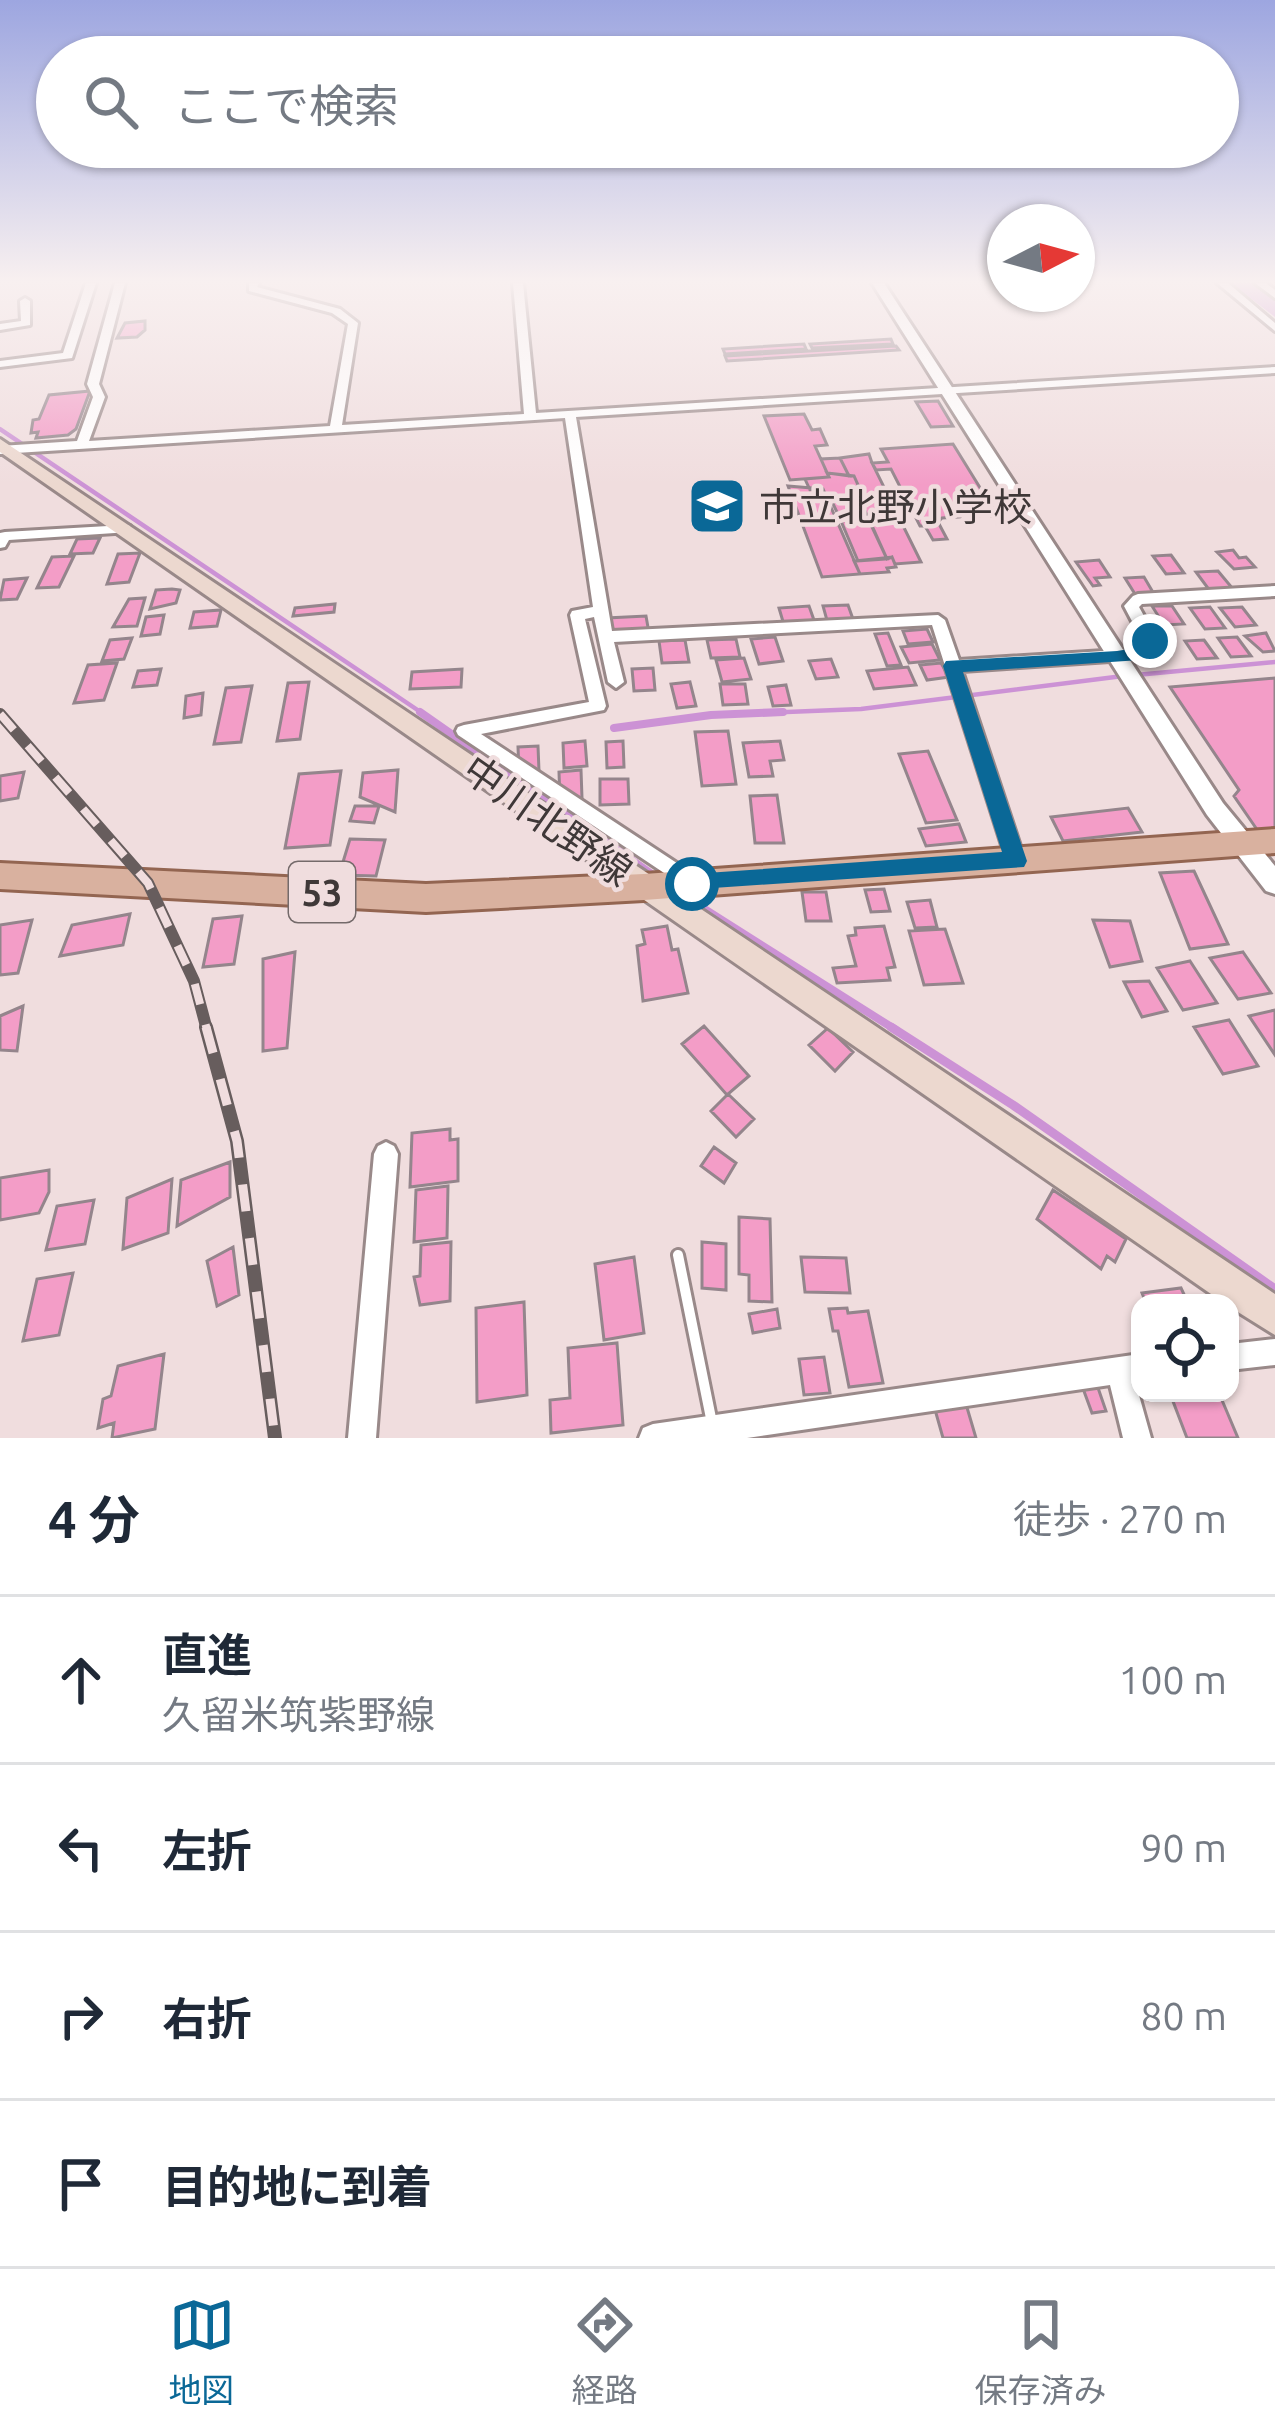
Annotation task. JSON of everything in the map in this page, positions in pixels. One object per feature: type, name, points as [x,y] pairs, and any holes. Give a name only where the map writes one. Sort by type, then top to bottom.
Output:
[{"type":"main road","name":"中川北野線","points":[[6,447],[1275,1316]]},
{"type":"main road","name":"53","points":[[0,876],[426,898],[1275,842]]},
{"type":"street","points":[[0,364],[68,356],[70,350]]},
{"type":"street","points":[[83,441],[99,397],[93,384],[102,350]]},
{"type":"street","points":[[336,428],[349,350]]},
{"type":"street","points":[[524,350],[530,417]]},
{"type":"street","points":[[924,350],[1240,844],[1275,884]]},
{"type":"street","points":[[6,447],[1275,370]]},
{"type":"street","points":[[570,415],[604,637],[616,682]]},
{"type":"street","points":[[0,544],[5,536],[125,530]]},
{"type":"street","points":[[952,666],[1140,654],[1150,641],[1131,606],[1138,598],[1275,591]]},
{"type":"street","points":[[601,611],[578,615],[598,706],[464,731],[685,884]]},
{"type":"street","points":[[604,637],[938,620],[1016,861]]},
{"type":"street","points":[[362,1438],[386,1154]]},
{"type":"street","points":[[1239,1356],[1275,1352]]},
{"type":"street","points":[[653,1438],[714,1433],[1129,1368],[1137,1438]]},
{"type":"lane","points":[[678,1255],[714,1433]]},
{"type":"building","points":[[723,350],[788,350],[725,354]]},
{"type":"building","points":[[826,350],[897,350],[727,361],[725,356]]},
{"type":"building","points":[[90,391],[76,429],[68,435],[36,438],[38,432],[31,433],[33,420],[39,419],[49,395]]},
{"type":"building","points":[[938,401],[953,426],[931,427],[916,402]]},
{"type":"building","points":[[804,414],[812,430],[820,429],[827,445],[815,446],[829,477],[790,480],[764,416]]},
{"type":"building","points":[[953,444],[1000,520],[989,515],[942,518],[938,522],[947,539],[933,540],[925,526],[920,526],[891,469],[876,470],[872,463],[888,462],[881,449]]},
{"type":"building","points":[[869,454],[921,562],[895,564],[892,557],[887,559],[857,495],[862,494],[854,476],[849,476],[840,458]]},
{"type":"building","points":[[840,458],[849,476],[827,473],[821,459]]},
{"type":"building","points":[[827,473],[854,476],[862,494],[827,498],[823,489],[810,490],[805,479],[829,477]]},
{"type":"building","points":[[788,486],[823,489],[860,574],[822,577]]},
{"type":"building","points":[[857,495],[869,519],[841,521],[830,497]]},
{"type":"building","points":[[869,519],[887,559],[858,561],[841,521]]},
{"type":"building","points":[[100,538],[93,553],[70,554],[77,539]]},
{"type":"building","points":[[1233,550],[1255,567],[1234,569],[1217,552]]},
{"type":"building","points":[[140,553],[129,582],[107,584],[118,554]]},
{"type":"building","points":[[1171,555],[1184,573],[1166,574],[1153,556]]},
{"type":"building","points":[[74,556],[59,587],[37,588],[52,557]]},
{"type":"building","points":[[892,557],[896,567],[887,568],[889,572],[860,574],[854,561]]},
{"type":"building","points":[[1099,560],[1110,577],[1095,578],[1100,585],[1093,586],[1076,562]]},
{"type":"building","points":[[1218,571],[1233,589],[1210,591],[1196,572]]},
{"type":"building","points":[[1144,577],[1154,594],[1135,594],[1125,578]]},
{"type":"building","points":[[27,578],[17,599],[0,600],[4,580]]},
{"type":"building","points":[[156,590],[180,590],[176,603],[150,609]]},
{"type":"building","points":[[145,598],[137,626],[113,627],[129,599]]},
{"type":"building","points":[[335,604],[334,612],[293,616],[295,608]]},
{"type":"building","points":[[848,605],[854,622],[828,624],[823,606]]},
{"type":"building","points":[[809,606],[815,623],[784,625],[779,608]]},
{"type":"building","points":[[1152,606],[1172,606],[1184,624],[1164,625]]},
{"type":"building","points":[[1210,607],[1225,628],[1205,629],[1190,608]]},
{"type":"building","points":[[1242,607],[1256,625],[1235,627],[1220,608]]},
{"type":"building","points":[[221,610],[217,626],[190,628],[194,612]]},
{"type":"building","points":[[164,615],[160,634],[141,636],[146,617]]},
{"type":"building","points":[[646,616],[649,633],[609,635],[607,618]]},
{"type":"building","points":[[927,629],[933,642],[908,644],[903,631]]},
{"type":"building","points":[[888,633],[901,665],[887,666],[875,634]]},
{"type":"building","points":[[1266,633],[1275,651],[1263,652],[1245,636]]},
{"type":"building","points":[[775,637],[783,661],[759,664],[751,639]]},
{"type":"building","points":[[1237,637],[1251,656],[1231,657],[1218,638]]},
{"type":"building","points":[[132,638],[124,659],[102,661],[110,640]]},
{"type":"building","points":[[736,639],[740,657],[711,658],[707,640]]},
{"type":"building","points":[[685,640],[689,662],[662,663],[659,641]]},
{"type":"building","points":[[1204,640],[1217,658],[1197,659],[1185,641]]},
{"type":"building","points":[[932,644],[940,660],[909,663],[901,647]]},
{"type":"building","points":[[744,658],[751,679],[722,682],[716,660]]},
{"type":"building","points":[[831,659],[838,677],[816,679],[809,661]]},
{"type":"building","points":[[117,663],[104,700],[74,703],[88,665]]},
{"type":"building","points":[[941,663],[949,677],[927,680],[920,665]]},
{"type":"building","points":[[908,667],[916,685],[874,689],[867,671]]},
{"type":"building","points":[[653,668],[655,690],[634,691],[632,669]]},
{"type":"building","points":[[161,669],[157,685],[133,687],[138,671]]},
{"type":"building","points":[[462,669],[461,687],[410,689],[412,672]]},
{"type":"building","points":[[1275,678],[1275,830],[1258,831],[1234,796],[1239,790],[1170,687]]},
{"type":"building","points":[[309,682],[300,739],[277,741],[288,683]]},
{"type":"building","points":[[690,682],[696,706],[677,708],[671,684]]},
{"type":"building","points":[[720,684],[745,684],[748,704],[723,705]]},
{"type":"building","points":[[786,685],[791,705],[773,706],[768,687]]},
{"type":"building","points":[[252,686],[241,742],[214,744],[226,688]]},
{"type":"building","points":[[203,693],[201,715],[184,718],[186,696]]},
{"type":"building","points":[[728,731],[736,784],[702,786],[695,732]]},
{"type":"building","points":[[585,741],[587,766],[564,768],[563,743]]},
{"type":"building","points":[[623,741],[624,767],[607,768],[606,742]]},
{"type":"building","points":[[780,741],[784,760],[770,761],[773,776],[749,777],[743,743]]},
{"type":"building","points":[[538,746],[539,771],[519,772],[518,747]]},
{"type":"building","points":[[928,751],[957,820],[926,823],[899,754]]},
{"type":"building","points":[[398,770],[395,812],[360,797],[363,773]]},
{"type":"building","points":[[581,770],[582,798],[560,800],[559,772]]},
{"type":"building","points":[[341,771],[330,845],[285,848],[299,774]]},
{"type":"building","points":[[24,772],[18,798],[0,801],[0,776]]},
{"type":"building","points":[[600,779],[628,779],[629,804],[600,805]]},
{"type":"building","points":[[777,795],[784,843],[755,843],[750,796]]},
{"type":"building","points":[[355,806],[379,806],[374,823],[350,821]]},
{"type":"building","points":[[1128,808],[1142,832],[1063,841],[1051,817]]},
{"type":"building","points":[[959,824],[966,842],[926,846],[919,829]]},
{"type":"building","points":[[350,839],[385,840],[376,876],[339,875]]},
{"type":"building","points":[[1194,871],[1228,944],[1190,949],[1160,873]]},
{"type":"building","points":[[884,889],[890,911],[871,912],[865,890]]},
{"type":"building","points":[[802,892],[826,892],[831,921],[806,921]]},
{"type":"building","points":[[930,900],[937,927],[915,928],[907,902]]},
{"type":"building","points":[[130,914],[123,945],[60,956],[72,925]]},
{"type":"building","points":[[242,916],[234,964],[203,967],[213,919]]},
{"type":"building","points":[[32,920],[18,973],[0,975],[0,925]]},
{"type":"building","points":[[1093,920],[1130,921],[1142,961],[1110,967]]},
{"type":"building","points":[[667,926],[672,950],[678,949],[688,993],[643,1001],[637,946],[645,944],[642,930]]},
{"type":"building","points":[[884,926],[895,967],[887,968],[890,980],[837,983],[833,968],[856,966],[848,936],[856,935],[855,928]]},
{"type":"building","points":[[945,929],[963,983],[924,985],[909,931]]},
{"type":"building","points":[[295,952],[287,1048],[263,1051],[263,959]]},
{"type":"building","points":[[1243,952],[1271,993],[1238,999],[1210,958]]},
{"type":"building","points":[[1190,961],[1217,1003],[1183,1010],[1157,968]]},
{"type":"building","points":[[1149,981],[1167,1011],[1142,1017],[1124,982]]},
{"type":"building","points":[[23,1006],[17,1051],[0,1050],[0,1016]]},
{"type":"building","points":[[1275,1010],[1275,1055],[1249,1016]]},
{"type":"building","points":[[1229,1020],[1258,1066],[1223,1074],[1194,1027]]},
{"type":"building","points":[[704,1026],[749,1076],[727,1095],[682,1044]]},
{"type":"building","points":[[828,1028],[853,1052],[835,1071],[809,1045]]},
{"type":"building","points":[[728,1094],[754,1119],[736,1137],[711,1111]]},
{"type":"building","points":[[450,1129],[450,1140],[458,1139],[458,1181],[410,1187],[412,1133]]},
{"type":"building","points":[[714,1147],[736,1163],[724,1183],[701,1166]]},
{"type":"building","points":[[230,1162],[230,1197],[177,1226],[181,1180]]},
{"type":"building","points":[[49,1170],[49,1192],[39,1213],[0,1220],[0,1178]]},
{"type":"building","points":[[172,1179],[168,1233],[123,1249],[127,1198]]},
{"type":"building","points":[[448,1186],[447,1238],[414,1242],[416,1190]]},
{"type":"building","points":[[1053,1190],[1126,1239],[1115,1262],[1107,1256],[1101,1269],[1037,1219]]},
{"type":"building","points":[[94,1200],[85,1244],[46,1250],[57,1206]]},
{"type":"building","points":[[739,1217],[770,1219],[772,1302],[749,1301],[749,1275],[739,1274]]},
{"type":"building","points":[[451,1242],[450,1301],[420,1305],[414,1277],[420,1276],[421,1245]]},
{"type":"building","points":[[702,1242],[726,1244],[726,1290],[702,1288]]},
{"type":"building","points":[[233,1247],[239,1295],[217,1306],[207,1261]]},
{"type":"building","points":[[634,1257],[644,1333],[604,1340],[595,1264]]},
{"type":"building","points":[[801,1257],[846,1258],[850,1293],[805,1292]]},
{"type":"building","points":[[73,1273],[59,1335],[23,1341],[37,1279]]},
{"type":"building","points":[[1181,1288],[1184,1294],[1142,1294]]},
{"type":"building","points":[[524,1302],[527,1395],[477,1402],[476,1308]]},
{"type":"building","points":[[847,1308],[848,1313],[868,1311],[883,1383],[849,1387],[829,1309]]},
{"type":"building","points":[[777,1309],[780,1328],[753,1333],[749,1314]]},
{"type":"building","points":[[617,1343],[623,1425],[551,1433],[550,1400],[570,1398],[568,1348]]},
{"type":"building","points":[[164,1354],[155,1429],[112,1438],[114,1423],[98,1428],[103,1399],[111,1396],[118,1366]]},
{"type":"building","points":[[824,1357],[830,1393],[804,1395],[799,1359]]},
{"type":"building","points":[[1096,1382],[1106,1411],[1092,1413],[1081,1383]]},
{"type":"building","points":[[963,1394],[976,1438],[943,1438],[932,1399]]},
{"type":"building","points":[[1173,1402],[1223,1402],[1238,1438],[1187,1438]]},
{"type":"waterway","points":[[0,429],[425,715]]},
{"type":"waterway","points":[[1136,675],[1275,662]]},
{"type":"waterway","points":[[732,714],[861,709],[1123,676]]},
{"type":"waterway","points":[[420,712],[653,875]]},
{"type":"waterway","points":[[732,714],[783,712]]},
{"type":"waterway","points":[[614,728],[732,714]]},
{"type":"waterway","points":[[710,715],[732,714]]},
{"type":"waterway","points":[[679,893],[896,1030]]},
{"type":"waterway","points":[[891,1027],[1013,1105],[1275,1289]]},
{"type":"railway","points":[[0,714],[148,883],[194,981],[207,1030]]},
{"type":"railway","points":[[206,1027],[237,1141],[275,1438]]},
{"type":"place","name":"市立北野小学校","points":[[717,506]]},
{"type":"route","points":[[692,884],[1016,861],[952,666],[1117,657],[1140,654],[1150,641]]}]
